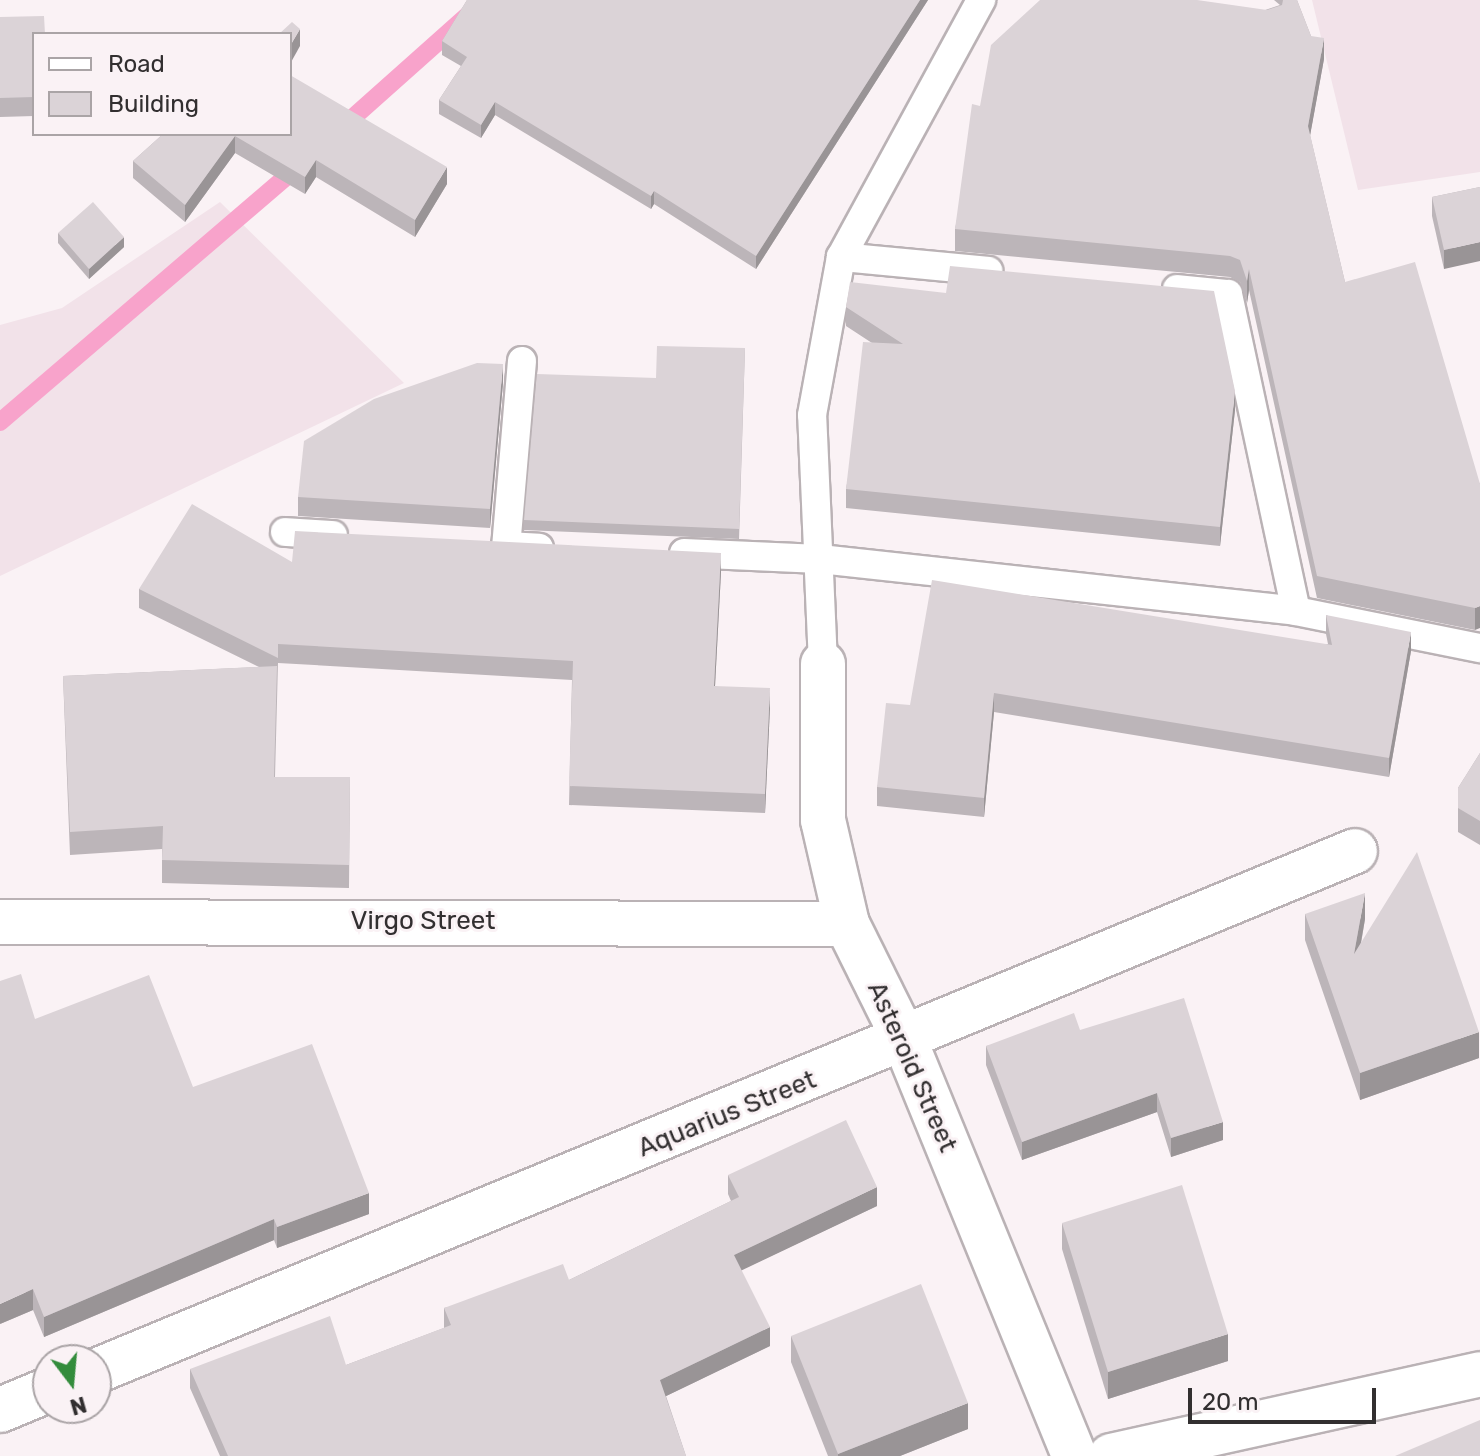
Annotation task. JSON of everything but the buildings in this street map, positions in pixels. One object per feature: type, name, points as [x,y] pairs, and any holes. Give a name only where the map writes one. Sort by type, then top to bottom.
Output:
[{"type":"street","name":"Asteroid Street","points":[[823,664],[823,820],[847,924],[905,1041],[1074,1456]]},
{"type":"street","name":"Aquarius Street","points":[[112,1364],[905,1041],[1355,851]]},
{"type":"street","name":"Virgo Street","points":[[0,922],[847,924]]},
{"type":"street","points":[[1111,1456],[1480,1374]]},
{"type":"street","points":[[0,1410],[32,1397]]},
{"type":"lane","points":[[823,664],[812,415],[841,257],[981,0]]},
{"type":"lane","points":[[841,257],[1011,273]]},
{"type":"lane","points":[[1150,287],[1228,294],[1296,611]]},
{"type":"lane","points":[[506,546],[522,361]]},
{"type":"lane","points":[[285,532],[364,537]]},
{"type":"lane","points":[[474,544],[569,549]]},
{"type":"lane","points":[[663,553],[820,559],[1296,611],[1480,648]]},
{"type":"shaded area","points":[[1312,0],[1480,0],[1480,172],[1358,190]]},
{"type":"shaded area","points":[[220,202],[404,383],[0,576],[0,325],[62,308]]},
{"type":"waterway","points":[[339,130],[485,0]]},
{"type":"waterway","points":[[0,422],[299,166]]}]
